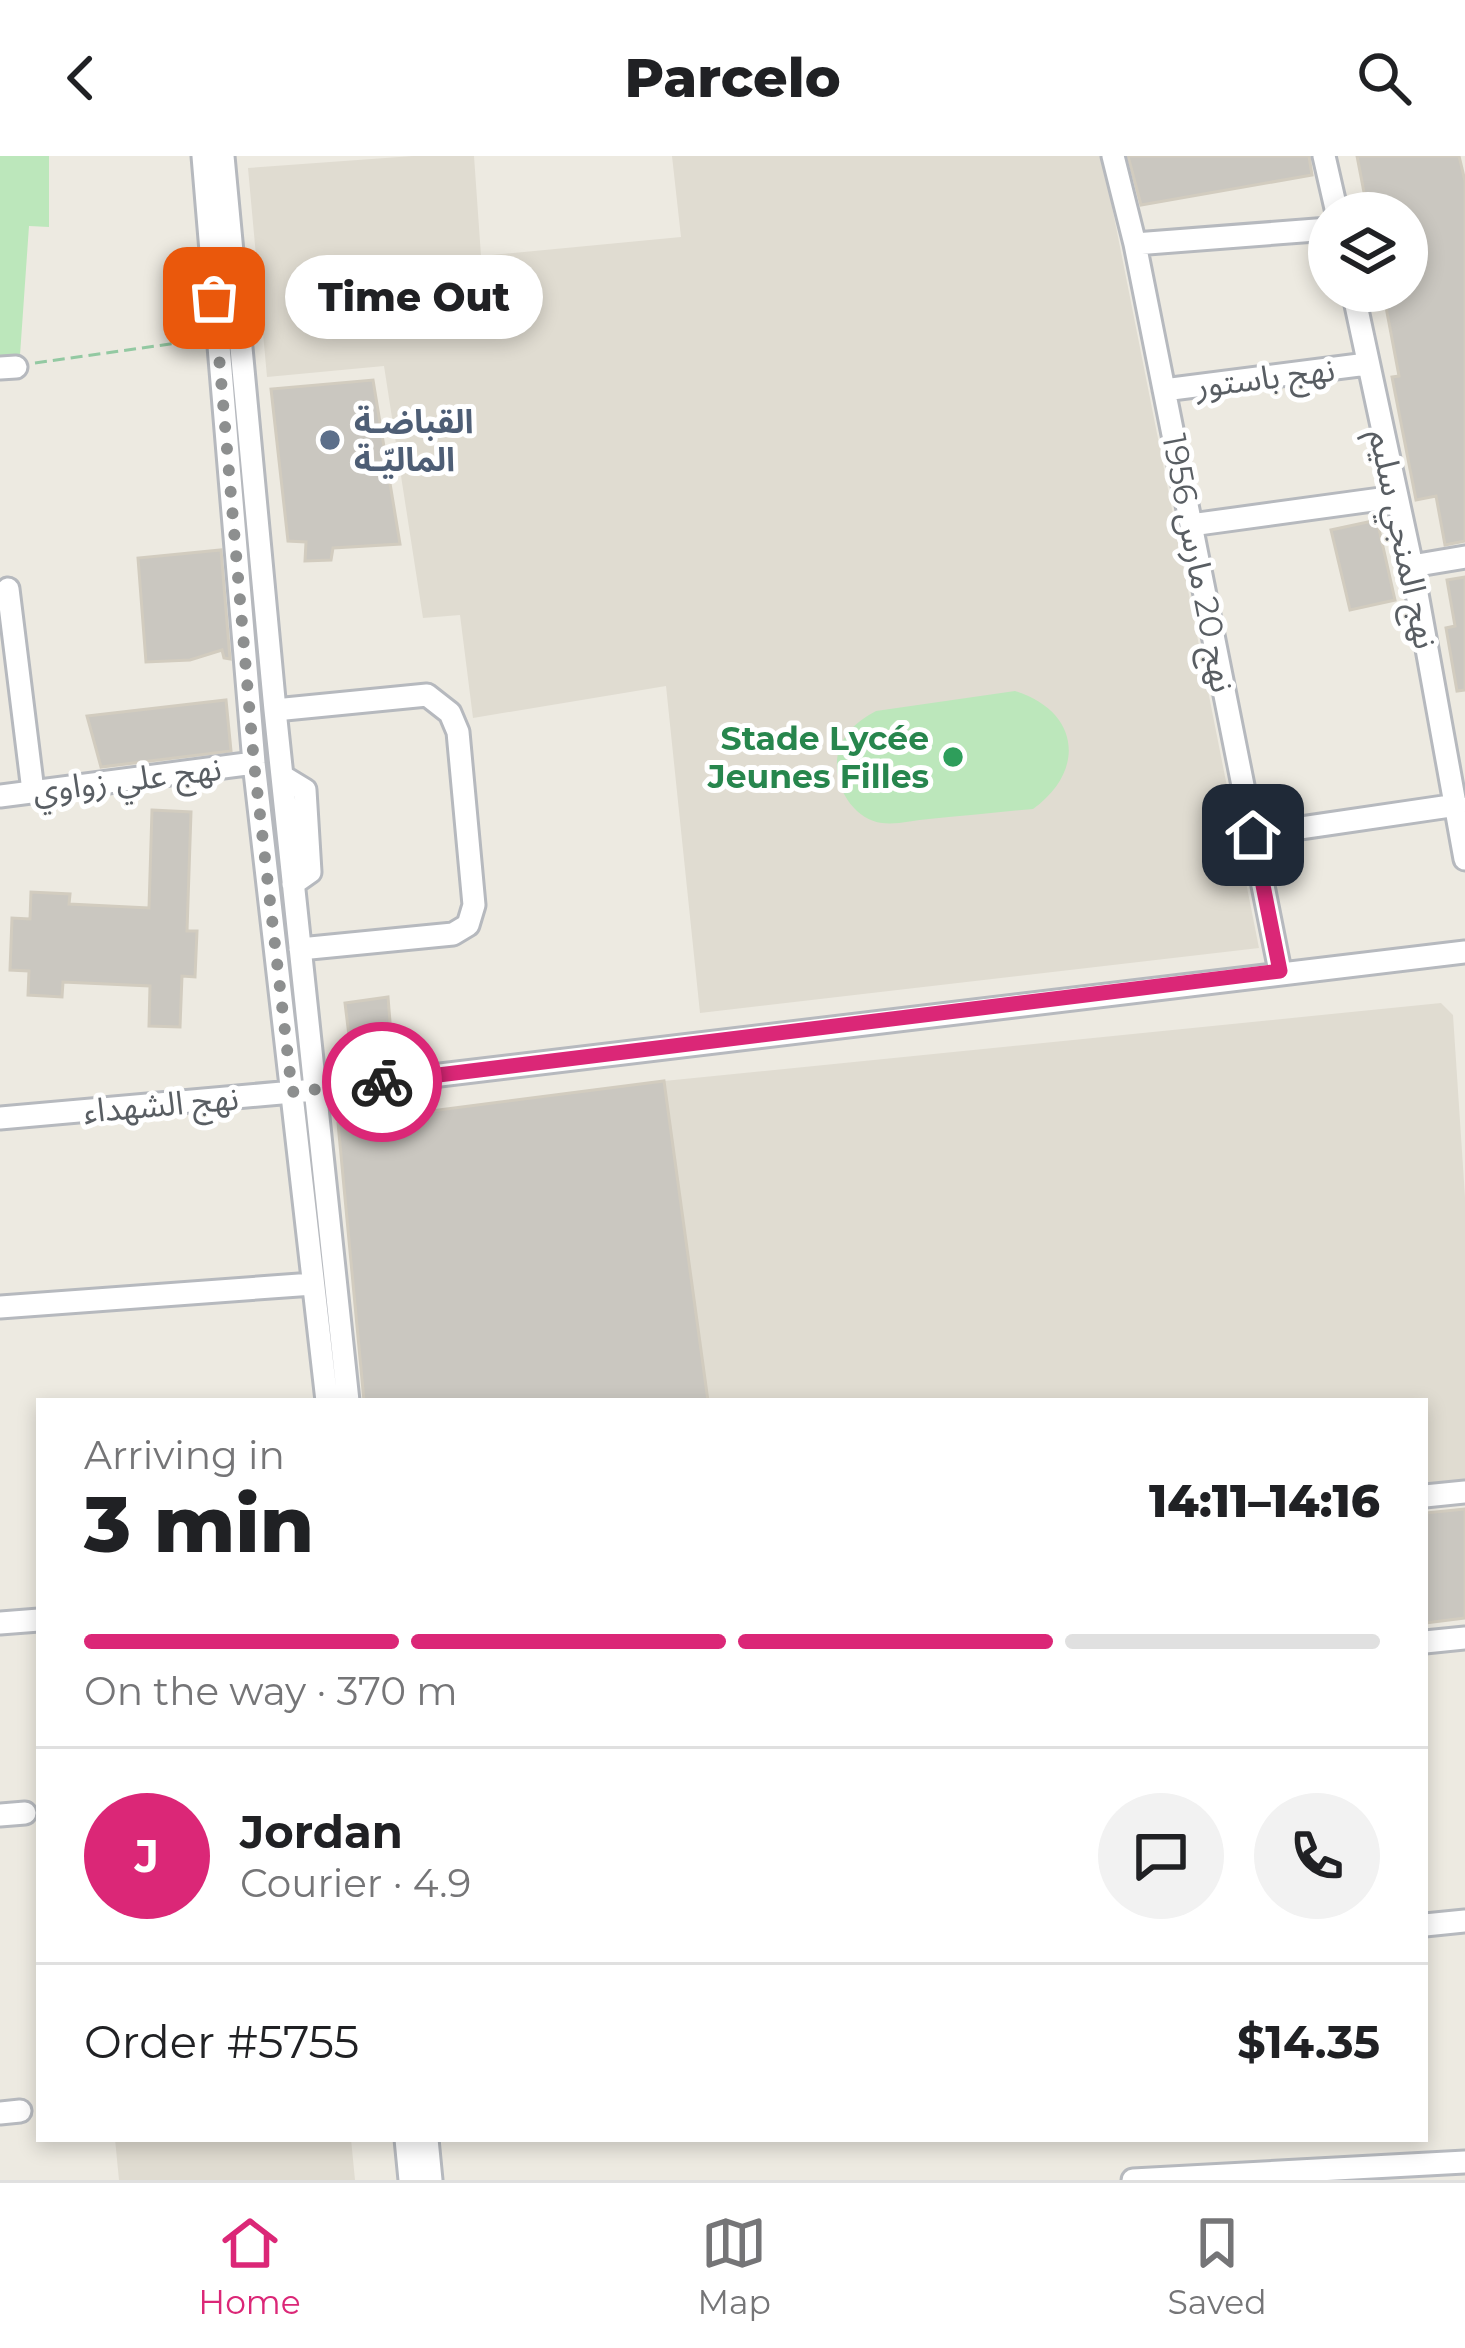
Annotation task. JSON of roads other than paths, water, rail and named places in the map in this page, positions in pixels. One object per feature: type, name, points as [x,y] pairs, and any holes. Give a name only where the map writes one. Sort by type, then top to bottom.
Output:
[{"type":"street","points":[[202,156],[254,763],[348,1398]]},
{"type":"street","points":[[223,156],[300,949],[314,1284],[327,1398]]},
{"type":"street","name":"نهج 20 مارس 1956","points":[[1114,156],[1280,971]]},
{"type":"street","points":[[1324,156],[1332,192]]},
{"type":"street","points":[[1135,244],[1308,231]]},
{"type":"street","name":"نهج المنجي سليم","points":[[1357,312],[1412,566],[1455,736],[1465,859]]},
{"type":"street","name":"نهج باستور","points":[[1164,390],[1367,364]]},
{"type":"street","points":[[1191,525],[1396,496]]},
{"type":"street","points":[[1412,566],[1465,557]]},
{"type":"street","points":[[8,590],[33,791]]},
{"type":"street","points":[[275,710],[427,694],[450,713],[458,732],[475,905],[468,926],[453,934],[300,949]]},
{"type":"street","name":"نهج علي زواوي","points":[[0,796],[254,763]]},
{"type":"street","points":[[1253,835],[1457,805]]},
{"type":"street","name":"نهج الشهداء","points":[[0,1118],[303,1091],[1465,952]]},
{"type":"street","points":[[0,1307],[314,1284]]},
{"type":"street","points":[[1428,1496],[1465,1492]]},
{"type":"street","points":[[0,1623],[36,1620]]},
{"type":"street","points":[[1428,1642],[1465,1638]]},
{"type":"street","points":[[0,1815],[25,1814]]},
{"type":"street","points":[[1428,1925],[1465,1921]]},
{"type":"street","points":[[406,2142],[410,2180]]},
{"type":"street","points":[[427,2142],[431,2180]]},
{"type":"street","points":[[1132,2180],[1465,2162]]},
{"type":"place","name":"Time Out","points":[[214,298]]},
{"type":"place","name":"القباضـة الماليّـة","points":[[330,440]]},
{"type":"place","name":"Stade Lycée Jeunes Filles","points":[[953,757]]}]
